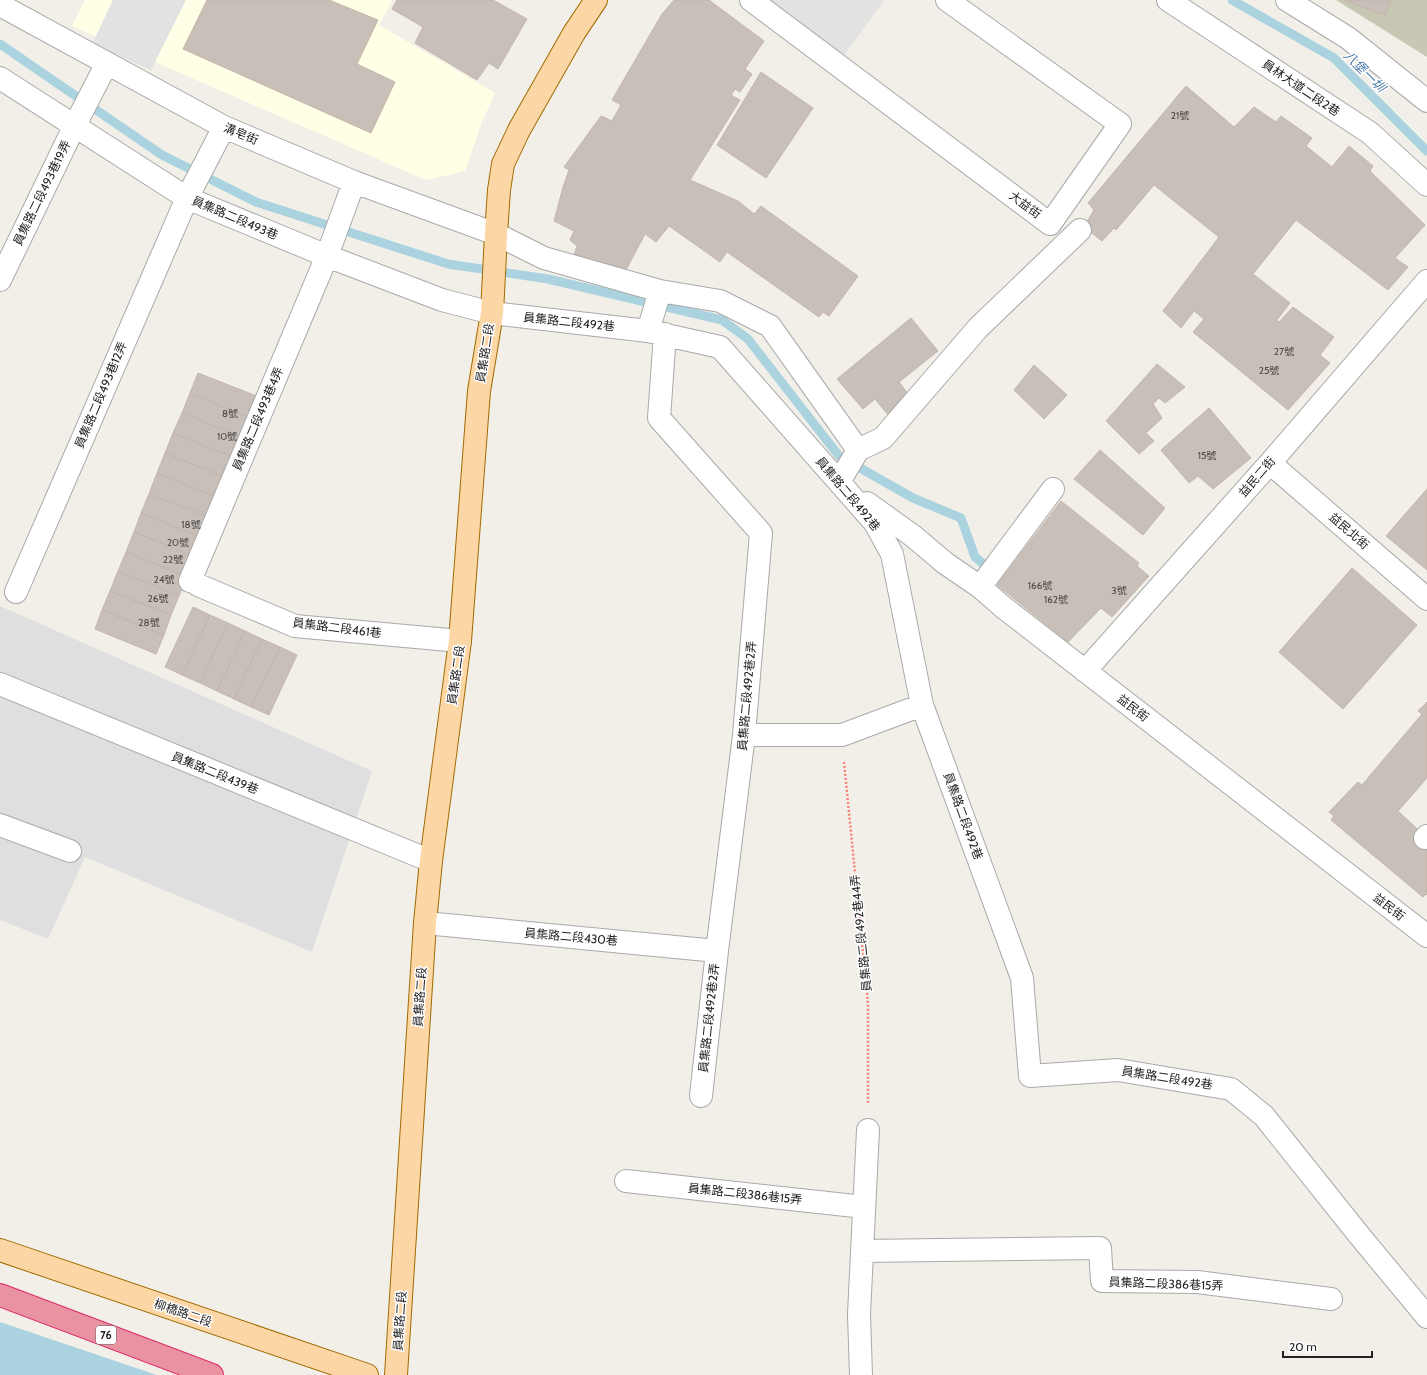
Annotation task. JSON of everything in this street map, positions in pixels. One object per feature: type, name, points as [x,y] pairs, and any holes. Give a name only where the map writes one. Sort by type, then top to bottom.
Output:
[{"type":"highway","name":"76","points":[[0,1295],[212,1375]]},
{"type":"main road","name":"員集路二段","points":[[396,1375],[425,923],[431,862],[460,640],[479,391],[492,313],[499,190],[503,164],[519,130],[574,33],[596,0]]},
{"type":"main road","name":"柳橋路二段","points":[[0,1250],[367,1375]]},
{"type":"street","name":"大益街","points":[[751,0],[1050,224],[1120,124],[947,0]]},
{"type":"street","name":"員林大道二段2巷","points":[[1168,0],[1370,133],[1427,185]]},
{"type":"street","points":[[1287,0],[1348,38],[1427,101]]},
{"type":"street","name":"溝皂街","points":[[0,5],[224,127],[354,182],[496,234]]},
{"type":"street","name":"員集路二段493巷19弄","points":[[0,280],[74,127],[107,63]]},
{"type":"street","name":"員集路二段493巷","points":[[0,78],[74,127],[187,198],[327,256],[442,300],[492,313]]},
{"type":"street","name":"員集路二段493巷12弄","points":[[16,592],[187,198],[224,127]]},
{"type":"street","name":"員集路二段493巷4弄","points":[[194,583],[327,256],[354,182]]},
{"type":"street","points":[[839,482],[858,450],[883,438],[978,328],[1080,230]]},
{"type":"street","points":[[496,234],[544,258],[660,291],[720,301],[770,326],[858,450]]},
{"type":"street","name":"益民二街","points":[[1085,671],[1270,463],[1427,281]]},
{"type":"street","name":"員集路二段492巷2弄","points":[[660,291],[657,332],[659,418],[761,533],[744,735],[717,951],[701,1096]]},
{"type":"street","name":"員集路二段492巷","points":[[492,313],[657,332],[720,346],[875,523],[892,554],[922,705],[1022,978],[1030,1076],[1118,1070],[1231,1089],[1264,1116],[1427,1317]]},
{"type":"street","name":"益民北街","points":[[1270,463],[1427,600]]},
{"type":"street","name":"益民街","points":[[839,482],[913,536],[945,563],[980,587],[1003,607],[1427,936]]},
{"type":"street","points":[[980,587],[1054,489]]},
{"type":"street","name":"員集路二段461巷","points":[[194,583],[295,626],[460,640]]},
{"type":"street","name":"員集路二段439巷","points":[[2,689],[431,862]]},
{"type":"street","points":[[744,735],[842,735],[922,705]]},
{"type":"street","points":[[0,825],[70,851]]},
{"type":"street","name":"員集路二段430巷","points":[[425,923],[717,951]]},
{"type":"street","points":[[861,1375],[859,1314],[868,1130]]},
{"type":"street","name":"員集路二段386巷15弄","points":[[626,1181],[864,1207]]},
{"type":"street","name":"員集路二段386巷15弄","points":[[862,1251],[1100,1248],[1102,1281],[1197,1282],[1331,1299]]},
{"type":"path","name":"員集路二段492巷44弄","points":[[842,735],[868,1004],[868,1130]]},
{"type":"shaded area","points":[[85,0],[390,0],[392,1],[379,25],[495,93],[482,122],[465,171],[426,180],[72,26]]},
{"type":"shaded area","points":[[113,0],[186,0],[151,70],[92,44]]},
{"type":"shaded area","points":[[766,0],[884,0],[844,56]]},
{"type":"shaded area","points":[[1336,0],[1427,0],[1427,57]]},
{"type":"shaded area","points":[[0,606],[372,771],[312,952],[85,857],[48,939],[0,920]]},
{"type":"water","points":[[0,1322],[157,1375],[0,1375]]},
{"type":"building","points":[[207,0],[329,0],[378,20],[357,64],[395,82],[371,133],[183,49]]},
{"type":"building","points":[[397,0],[493,0],[527,19],[498,69],[489,63],[477,80],[415,43],[423,27],[392,9]]},
{"type":"building","points":[[674,0],[709,0],[764,41],[745,69],[752,74],[740,92],[735,89],[731,95],[740,100],[690,180],[738,201],[754,214],[761,206],[858,276],[829,316],[823,312],[819,317],[727,252],[720,262],[669,226],[656,242],[645,234],[626,270],[574,255],[577,246],[570,240],[574,231],[554,221],[569,170],[564,167],[601,116],[612,121],[621,105],[612,100],[662,14]]},
{"type":"building","points":[[1343,0],[1391,0],[1385,15]]},
{"type":"building","points":[[761,72],[813,108],[766,178],[717,145]]},
{"type":"building","points":[[1186,86],[1234,127],[1254,107],[1276,122],[1281,116],[1312,138],[1306,146],[1332,167],[1349,146],[1373,166],[1370,171],[1425,225],[1395,258],[1408,267],[1388,290],[1296,220],[1253,274],[1290,303],[1277,320],[1279,322],[1293,307],[1334,337],[1320,355],[1330,363],[1288,410],[1193,332],[1204,319],[1194,311],[1181,328],[1163,311],[1219,237],[1154,185],[1116,230],[1114,228],[1102,241],[1084,227],[1094,210],[1088,203]]},
{"type":"building","points":[[911,318],[938,351],[899,382],[909,395],[889,416],[875,399],[863,409],[837,379]]},
{"type":"building","points":[[1157,364],[1185,387],[1165,403],[1159,398],[1153,404],[1162,418],[1146,433],[1154,441],[1139,454],[1106,421]]},
{"type":"building","points":[[1034,365],[1067,395],[1044,419],[1014,390]]},
{"type":"building","points":[[198,373],[259,397],[251,418],[190,393]]},
{"type":"building","points":[[190,393],[251,418],[243,438],[182,413]]},
{"type":"building","points":[[1209,408],[1251,458],[1213,489],[1198,476],[1189,483],[1161,450]]},
{"type":"building","points":[[182,413],[243,438],[235,458],[173,433]]},
{"type":"building","points":[[173,433],[235,458],[227,478],[165,453]]},
{"type":"building","points":[[1100,450],[1165,508],[1143,535],[1074,479]]},
{"type":"building","points":[[165,453],[227,478],[219,498],[157,473]]},
{"type":"building","points":[[157,473],[219,498],[211,518],[149,494]]},
{"type":"building","points":[[1427,489],[1427,570],[1386,536]]},
{"type":"building","points":[[149,494],[211,518],[203,538],[141,513]]},
{"type":"building","points":[[1061,501],[1139,563],[1137,566],[1149,576],[1112,617],[1101,608],[1068,642],[997,585]]},
{"type":"building","points":[[141,513],[203,538],[195,557],[134,532]]},
{"type":"building","points":[[134,532],[195,557],[187,577],[126,552]]},
{"type":"building","points":[[126,552],[187,577],[179,596],[118,571]]},
{"type":"building","points":[[1352,568],[1417,625],[1343,709],[1279,652]]},
{"type":"building","points":[[118,571],[179,596],[171,615],[110,591]]},
{"type":"building","points":[[110,591],[171,615],[164,635],[102,610]]},
{"type":"building","points":[[193,607],[210,615],[182,675],[165,667]]},
{"type":"building","points":[[102,610],[164,635],[156,654],[95,629]]},
{"type":"building","points":[[210,615],[228,623],[200,683],[182,675]]},
{"type":"building","points":[[228,623],[245,631],[217,691],[200,683]]},
{"type":"building","points":[[245,631],[262,639],[234,699],[217,691]]},
{"type":"building","points":[[262,639],[280,647],[251,707],[234,699]]},
{"type":"building","points":[[280,647],[297,655],[269,715],[251,707]]},
{"type":"building","points":[[1427,702],[1427,778],[1398,811],[1427,838],[1427,895],[1426,894],[1423,897],[1331,820],[1334,816],[1329,812],[1358,782],[1362,785],[1422,714],[1418,711]]},
{"type":"waterway","name":"八堡一圳","points":[[1232,0],[1334,58],[1427,151]]},
{"type":"waterway","points":[[0,44],[162,155],[256,202],[448,264],[548,279],[722,320],[748,339],[839,456],[913,498],[961,518],[975,557],[993,572]]}]
